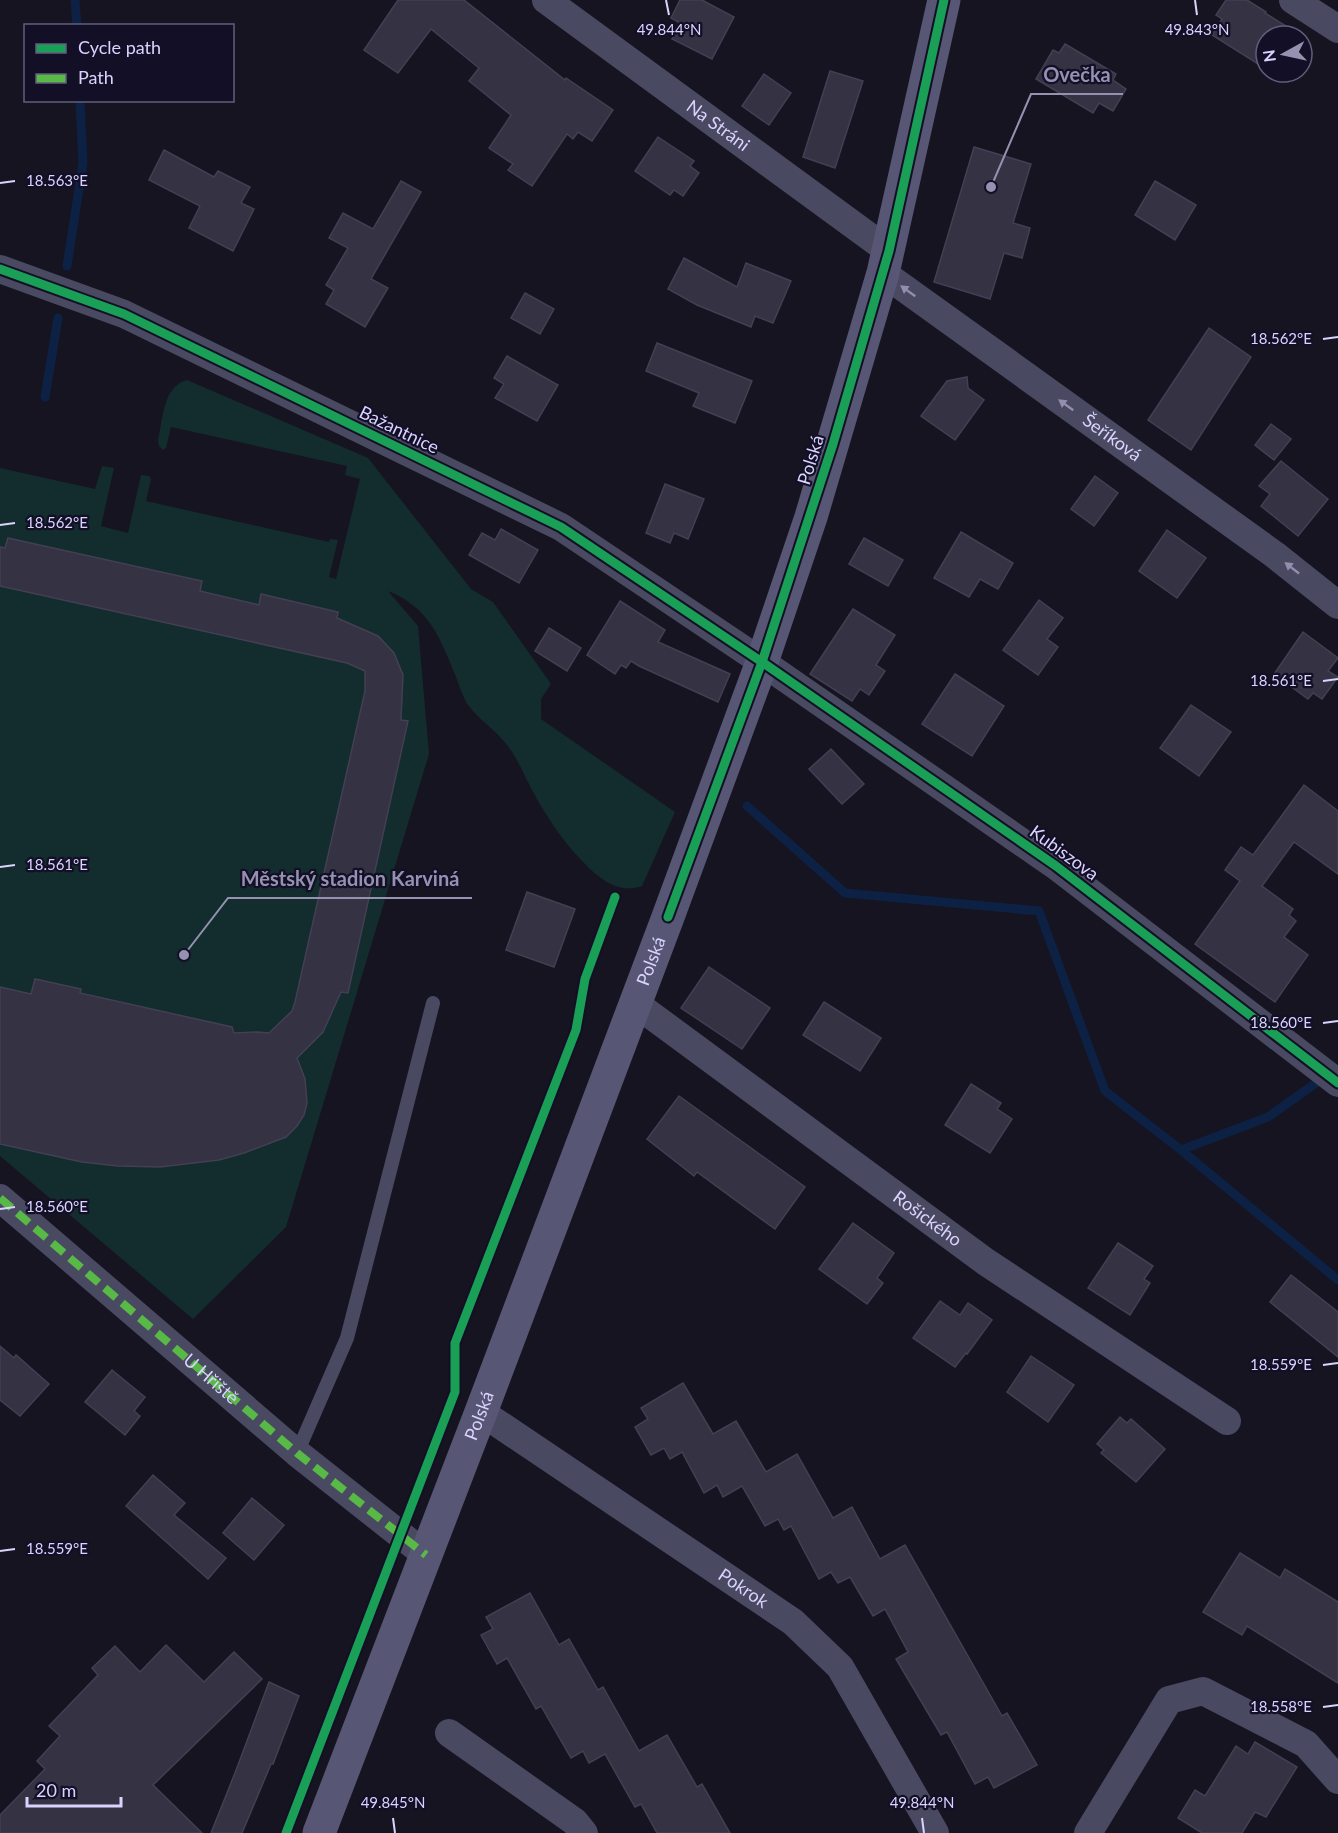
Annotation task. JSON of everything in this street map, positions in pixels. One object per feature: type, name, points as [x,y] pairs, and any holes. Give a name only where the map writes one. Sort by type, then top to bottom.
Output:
[{"type":"street","name":"Na Stráni","points":[[546,0],[886,262]]},
{"type":"street","name":"Polská","points":[[319,1833],[482,1412],[762,662],[811,517],[886,262],[944,0]]},
{"type":"street","points":[[1293,0],[1338,29]]},
{"type":"street","name":"Šeříková","points":[[886,262],[1338,604]]},
{"type":"street","name":"Bažantnice","points":[[0,269],[124,314],[561,527],[762,662]]},
{"type":"street","name":"Kubiszova","points":[[762,662],[1056,866],[1338,1083]]},
{"type":"street","name":"Rošického","points":[[636,1004],[986,1262],[1227,1421]]},
{"type":"street","name":"U Hřiště","points":[[0,1198],[297,1453],[426,1554]]},
{"type":"street","name":"Pokrok","points":[[482,1412],[794,1622],[840,1667],[935,1833]]},
{"type":"street","points":[[1088,1833],[1169,1700],[1203,1691],[1306,1744],[1338,1780]]},
{"type":"street","points":[[449,1733],[575,1822],[584,1833]]},
{"type":"lane","points":[[297,1453],[347,1338],[433,1003]]},
{"type":"green space","points":[[187,380],[368,458],[471,589],[493,602],[551,684],[541,699],[541,719],[675,812],[642,886],[620,887],[602,879],[581,860],[558,833],[507,745],[466,702],[439,637],[424,615],[402,598],[388,591],[418,626],[429,754],[286,1227],[193,1319],[0,1156],[0,468],[95,489],[102,466],[114,468],[101,526],[128,533],[141,475],[149,476],[151,479],[146,501],[329,542],[330,539],[338,540],[329,577],[336,579],[360,479],[345,475],[347,466],[171,427],[166,448],[163,450],[158,440],[165,404],[173,389],[179,383]]},
{"type":"building","points":[[398,0],[464,0],[565,80],[566,78],[613,110],[592,141],[578,132],[573,139],[567,134],[532,186],[508,170],[513,164],[489,148],[511,115],[469,81],[479,68],[431,29],[398,73],[364,50]]},
{"type":"building","points":[[680,0],[702,0],[734,17],[712,59],[672,39],[680,23],[671,18]]},
{"type":"building","points":[[1226,0],[1247,0],[1283,24],[1254,24],[1254,61],[1212,35],[1222,19],[1216,15]]},
{"type":"building","points":[[1065,44],[1116,74],[1113,80],[1126,89],[1113,111],[1099,103],[1093,113],[1036,79],[1053,50],[1059,53]]},
{"type":"building","points":[[830,71],[863,81],[835,168],[803,157]]},
{"type":"building","points":[[764,74],[791,93],[769,125],[742,106]]},
{"type":"building","points":[[658,137],[694,161],[690,166],[699,173],[683,196],[674,190],[670,195],[635,171]]},
{"type":"building","points":[[974,147],[1031,164],[1013,223],[1030,228],[1022,258],[1004,253],[990,299],[934,282]]},
{"type":"building","points":[[164,150],[214,177],[218,171],[250,187],[241,203],[254,209],[233,251],[189,228],[200,206],[149,180]]},
{"type":"building","points":[[401,181],[421,192],[371,279],[388,288],[365,327],[326,304],[334,290],[326,285],[348,248],[329,238],[343,213],[373,229]]},
{"type":"building","points":[[1155,181],[1196,205],[1175,240],[1135,215]]},
{"type":"building","points":[[684,258],[737,287],[746,263],[791,281],[773,323],[755,316],[751,327],[697,305],[668,289]]},
{"type":"building","points":[[525,293],[554,309],[540,334],[511,318]]},
{"type":"building","points":[[1209,328],[1251,357],[1191,450],[1148,420]]},
{"type":"building","points":[[657,343],[752,381],[735,423],[693,406],[699,393],[646,371]]},
{"type":"building","points":[[507,356],[558,385],[537,421],[495,398],[504,384],[494,378]]},
{"type":"building","points":[[967,377],[968,388],[984,400],[955,440],[921,416],[947,381]]},
{"type":"building","points":[[1271,424],[1291,439],[1274,460],[1255,445]]},
{"type":"building","points":[[1281,461],[1328,499],[1298,536],[1261,506],[1270,494],[1259,486]]},
{"type":"building","points":[[1095,476],[1118,493],[1094,526],[1071,509]]},
{"type":"building","points":[[665,484],[704,499],[688,539],[674,533],[670,543],[646,533]]},
{"type":"building","points":[[501,529],[538,550],[519,583],[469,555],[482,533],[495,540]]},
{"type":"building","points":[[1167,530],[1206,558],[1177,598],[1139,571]]},
{"type":"building","points":[[961,532],[1013,563],[998,589],[980,579],[969,597],[934,578]]},
{"type":"building","points":[[8,538],[202,581],[200,591],[259,605],[261,594],[338,612],[337,618],[378,636],[394,653],[403,675],[401,720],[408,721],[348,993],[341,992],[323,1032],[297,1058],[305,1079],[307,1103],[304,1115],[286,1137],[219,1160],[160,1167],[82,1162],[0,1144],[0,987],[31,994],[35,979],[81,989],[80,993],[232,1027],[234,1033],[269,1033],[292,1011],[295,1002],[365,691],[365,671],[347,663],[0,586],[0,547],[5,548]]},
{"type":"building","points":[[864,538],[903,560],[888,586],[849,564]]},
{"type":"building","points":[[1039,600],[1063,618],[1047,639],[1058,647],[1038,675],[1003,650]]},
{"type":"building","points":[[620,601],[665,630],[658,642],[730,674],[718,702],[631,661],[626,668],[621,665],[615,674],[587,655]]},
{"type":"building","points":[[853,609],[895,635],[876,665],[885,671],[869,695],[860,689],[852,701],[810,674]]},
{"type":"building","points":[[549,628],[581,648],[567,671],[535,651]]},
{"type":"building","points":[[1303,632],[1338,658],[1328,671],[1338,677],[1322,699],[1313,693],[1308,699],[1274,674]]},
{"type":"building","points":[[955,674],[1004,706],[972,756],[922,724]]},
{"type":"building","points":[[1191,705],[1231,732],[1199,776],[1160,748]]},
{"type":"building","points":[[831,749],[864,784],[842,804],[809,769]]},
{"type":"building","points":[[1304,785],[1338,811],[1338,874],[1294,842],[1262,886],[1293,909],[1289,915],[1296,921],[1284,937],[1308,955],[1275,1002],[1195,944],[1240,881],[1225,870],[1241,847],[1253,855]]},
{"type":"building","points":[[527,892],[575,909],[554,967],[506,950]]},
{"type":"building","points":[[709,967],[770,1008],[742,1049],[681,1008]]},
{"type":"building","points":[[824,1002],[881,1038],[860,1071],[803,1035]]},
{"type":"building","points":[[971,1084],[1001,1103],[997,1109],[1012,1119],[990,1153],[945,1125]]},
{"type":"building","points":[[679,1096],[805,1187],[775,1229],[697,1172],[694,1176],[647,1139]]},
{"type":"building","points":[[853,1223],[894,1253],[877,1278],[883,1283],[867,1304],[819,1269]]},
{"type":"building","points":[[1118,1243],[1153,1266],[1144,1279],[1150,1283],[1130,1315],[1088,1288]]},
{"type":"building","points":[[1291,1275],[1338,1312],[1338,1357],[1270,1302]]},
{"type":"building","points":[[940,1301],[960,1315],[968,1303],[992,1320],[955,1367],[913,1338]]},
{"type":"building","points":[[0,1346],[14,1358],[16,1355],[49,1384],[20,1416],[0,1400]]},
{"type":"building","points":[[1031,1356],[1074,1385],[1048,1422],[1007,1392]]},
{"type":"building","points":[[112,1370],[145,1397],[134,1411],[140,1416],[125,1435],[85,1402]]},
{"type":"building","points":[[683,1383],[713,1434],[736,1421],[766,1472],[797,1454],[833,1518],[852,1507],[880,1559],[905,1545],[1002,1716],[1007,1713],[1037,1765],[994,1788],[988,1777],[975,1784],[947,1732],[941,1735],[896,1659],[908,1652],[885,1609],[873,1616],[850,1577],[838,1583],[831,1572],[819,1579],[791,1526],[784,1530],[778,1519],[765,1526],[742,1486],[723,1497],[717,1485],[704,1493],[682,1452],[670,1459],[664,1448],[651,1455],[635,1427],[648,1419],[641,1408]]},
{"type":"building","points":[[1120,1417],[1127,1423],[1131,1419],[1165,1449],[1136,1482],[1101,1453],[1104,1450],[1097,1444]]},
{"type":"building","points":[[153,1475],[185,1503],[174,1515],[226,1558],[208,1579],[126,1506]]},
{"type":"building","points":[[252,1498],[284,1525],[254,1560],[223,1533]]},
{"type":"building","points":[[1240,1553],[1280,1578],[1285,1569],[1338,1602],[1338,1683],[1247,1626],[1242,1635],[1203,1612]]},
{"type":"building","points":[[530,1593],[559,1645],[569,1639],[598,1690],[603,1687],[639,1751],[667,1735],[697,1787],[702,1784],[730,1833],[657,1833],[641,1804],[635,1807],[605,1754],[589,1763],[583,1751],[571,1758],[541,1706],[536,1709],[507,1658],[497,1664],[481,1635],[493,1629],[486,1617]]},
{"type":"building","points":[[166,1645],[204,1682],[234,1652],[262,1679],[153,1785],[202,1833],[0,1833],[0,1815],[45,1769],[37,1761],[60,1736],[49,1726],[98,1675],[92,1668],[115,1646],[140,1672]]},
{"type":"building","points":[[269,1682],[299,1696],[273,1764],[271,1764],[242,1833],[211,1833],[235,1773]]},
{"type":"building","points":[[1255,1742],[1297,1767],[1266,1817],[1255,1812],[1242,1833],[1202,1833],[1178,1818],[1195,1790],[1205,1796],[1236,1746],[1248,1754]]},
{"type":"waterway","points":[[75,0],[77,24]]},
{"type":"waterway","points":[[67,266],[83,163],[80,102]]},
{"type":"waterway","points":[[45,397],[58,318]]},
{"type":"waterway","points":[[747,806],[845,893],[1039,911],[1105,1091],[1181,1150],[1338,1280]]},
{"type":"waterway","points":[[1181,1150],[1268,1117],[1323,1078]]},
{"type":"marked path","points":[[0,1198],[297,1453],[426,1555]]},
{"type":"cycle path","points":[[668,917],[762,662],[833,444],[889,251],[944,0]]},
{"type":"cycle path","points":[[0,269],[124,314],[561,527],[762,662],[1056,866],[1338,1083]]},
{"type":"cycle path","points":[[286,1833],[455,1392],[455,1343],[576,1030],[585,979],[615,897]]},
{"type":"place","name":"Ovečka","points":[[991,187]]},
{"type":"place","name":"Městský stadion Karviná","points":[[184,955]]}]
